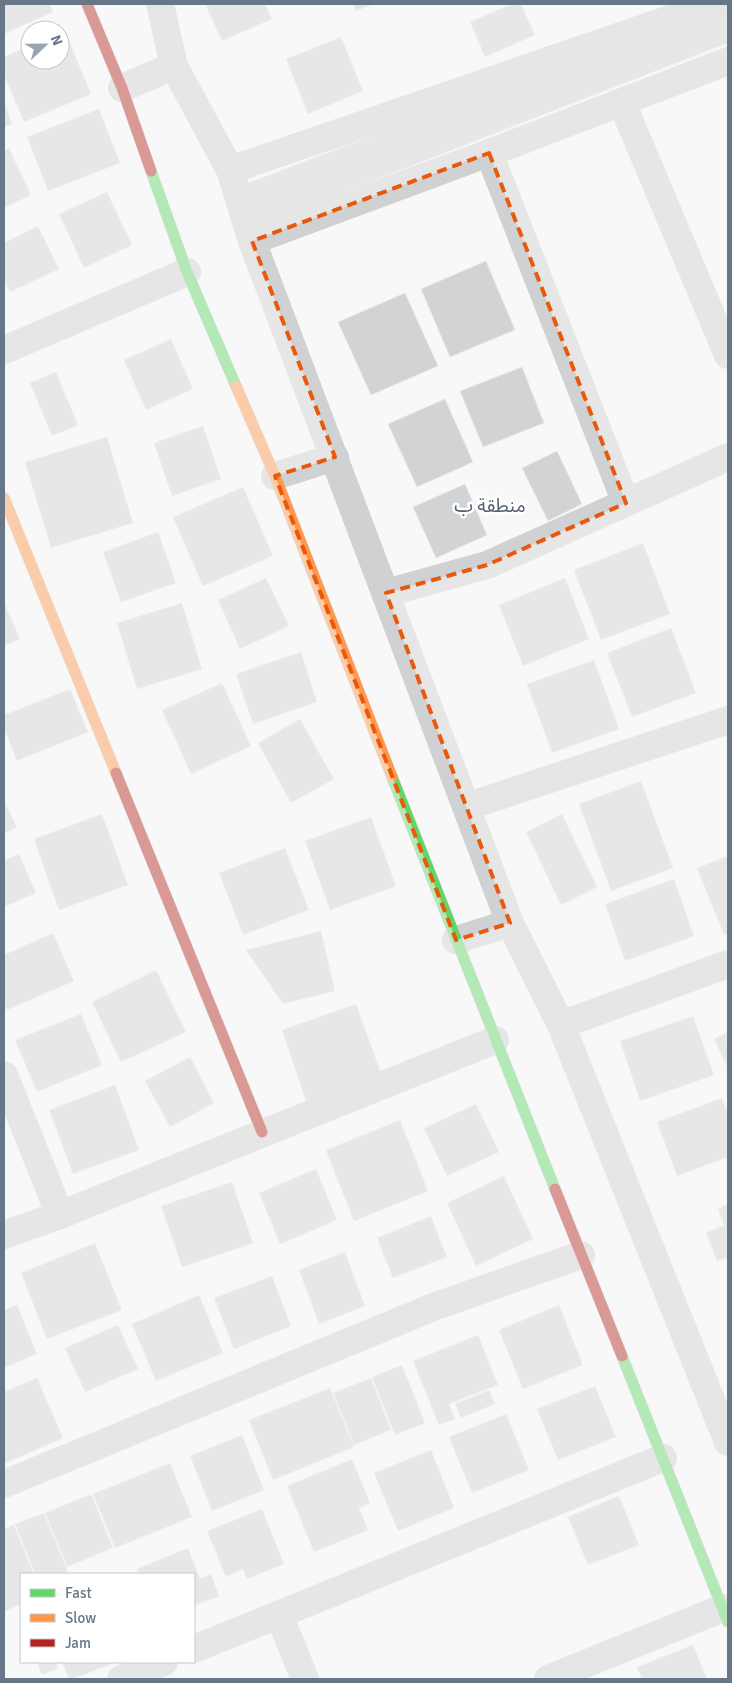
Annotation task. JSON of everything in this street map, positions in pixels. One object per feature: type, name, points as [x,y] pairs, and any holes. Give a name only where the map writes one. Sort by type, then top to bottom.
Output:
[{"type":"street","points":[[87,4],[122,88],[186,272],[275,476],[495,1040],[726,1615],[548,1679]]},
{"type":"street","points":[[160,4],[174,66],[230,170],[252,242],[510,923],[561,1025],[728,1442]]},
{"type":"street","points":[[230,170],[714,4]]},
{"type":"street","points":[[252,242],[622,103],[728,61]]},
{"type":"street","points":[[122,88],[174,66]]},
{"type":"street","points":[[622,103],[728,355]]},
{"type":"street","points":[[489,153],[626,503]]},
{"type":"street","points":[[4,350],[186,272]]},
{"type":"street","points":[[275,476],[335,457]]},
{"type":"street","points":[[386,593],[488,565],[728,457]]},
{"type":"street","points":[[4,498],[262,1132]]},
{"type":"street","points":[[466,807],[728,720]]},
{"type":"street","points":[[456,940],[510,923]]},
{"type":"street","points":[[561,1025],[728,964]]},
{"type":"street","points":[[4,1235],[60,1215],[262,1132],[495,1040]]},
{"type":"street","points":[[4,1075],[60,1215]]},
{"type":"street","points":[[4,1484],[436,1306],[581,1255]]},
{"type":"street","points":[[195,1650],[663,1458]]},
{"type":"street","points":[[279,1615],[305,1679]]},
{"type":"street","points":[[121,1679],[161,1663]]},
{"type":"highlighted area","points":[[489,153],[626,503],[487,565],[386,593],[510,923],[456,940],[275,476],[335,457],[252,241]]},
{"type":"building","points":[[4,4],[49,4],[53,12],[35,20],[20,20],[20,27],[4,34]]},
{"type":"building","points":[[205,4],[265,4],[272,19],[222,41]]},
{"type":"building","points":[[353,4],[374,4],[356,11]]},
{"type":"building","points":[[512,4],[521,4],[535,35],[485,57],[470,22]]},
{"type":"building","points":[[719,4],[728,4],[728,43],[262,224],[240,186]]},
{"type":"building","points":[[341,37],[363,91],[308,114],[286,59]]},
{"type":"building","points":[[70,43],[91,94],[24,122],[4,75],[4,57],[20,50],[20,70],[70,70]]},
{"type":"building","points":[[4,102],[12,124],[4,127]]},
{"type":"building","points":[[99,109],[120,163],[48,191],[27,137]]},
{"type":"building","points":[[9,148],[31,195],[4,208],[4,151]]},
{"type":"building","points":[[107,192],[132,245],[84,268],[59,214]]},
{"type":"building","points":[[38,226],[59,269],[10,292],[4,279],[4,243]]},
{"type":"building","points":[[486,261],[515,330],[450,357],[421,289]]},
{"type":"building","points":[[405,293],[438,366],[371,395],[338,322]]},
{"type":"building","points":[[171,339],[193,389],[146,410],[124,360]]},
{"type":"building","points":[[522,367],[544,423],[483,447],[460,391]]},
{"type":"building","points":[[56,372],[78,425],[52,436],[30,383]]},
{"type":"building","points":[[445,399],[473,462],[417,487],[388,424]]},
{"type":"building","points":[[203,426],[221,479],[172,496],[154,443]]},
{"type":"building","points":[[107,437],[133,523],[51,548],[25,462]]},
{"type":"building","points":[[557,451],[582,504],[548,521],[522,468]]},
{"type":"building","points":[[465,484],[487,535],[436,558],[413,507]]},
{"type":"building","points":[[243,487],[273,556],[203,586],[173,517]]},
{"type":"building","points":[[158,532],[176,583],[121,602],[103,552]]},
{"type":"building","points":[[643,543],[670,614],[601,640],[574,570]]},
{"type":"building","points":[[266,578],[289,626],[240,649],[218,600]]},
{"type":"building","points":[[565,578],[589,639],[523,666],[499,605]]},
{"type":"building","points":[[4,602],[20,639],[4,646]]},
{"type":"building","points":[[182,603],[202,669],[137,689],[117,623]]},
{"type":"building","points":[[671,628],[696,693],[632,717],[607,653]]},
{"type":"building","points":[[301,652],[317,702],[253,724],[236,674]]},
{"type":"building","points":[[594,660],[619,729],[552,753],[527,684]]},
{"type":"building","points":[[222,683],[251,746],[191,774],[162,710]]},
{"type":"building","points":[[70,689],[88,732],[17,761],[4,728],[4,715]]},
{"type":"building","points":[[300,719],[334,779],[291,803],[258,743]]},
{"type":"building","points":[[641,781],[673,868],[611,891],[579,804]]},
{"type":"building","points":[[4,801],[17,827],[4,834]]},
{"type":"building","points":[[102,814],[128,885],[59,910],[34,839]]},
{"type":"building","points":[[562,814],[597,887],[561,905],[526,832]]},
{"type":"building","points":[[371,817],[396,886],[330,910],[305,841]]},
{"type":"building","points":[[285,848],[309,910],[243,935],[219,873]]},
{"type":"building","points":[[19,854],[36,893],[4,907],[4,861]]},
{"type":"building","points":[[728,856],[728,933],[724,935],[697,868]]},
{"type":"building","points":[[674,879],[694,936],[625,961],[605,904]]},
{"type":"building","points":[[321,931],[335,991],[283,1004],[246,950]]},
{"type":"building","points":[[53,933],[74,981],[7,1010],[4,1003],[4,955]]},
{"type":"building","points":[[156,970],[186,1032],[121,1062],[92,1002]]},
{"type":"building","points":[[356,1004],[383,1078],[307,1104],[282,1030]]},
{"type":"building","points":[[81,1014],[102,1065],[37,1092],[15,1040]]},
{"type":"building","points":[[693,1016],[714,1075],[640,1101],[620,1041]]},
{"type":"building","points":[[728,1032],[728,1069],[714,1039]]},
{"type":"building","points":[[190,1057],[214,1103],[170,1127],[145,1081]]},
{"type":"building","points":[[115,1085],[139,1150],[73,1174],[49,1110]]},
{"type":"building","points":[[722,1098],[728,1115],[728,1157],[677,1176],[657,1122]]},
{"type":"building","points":[[476,1104],[499,1152],[447,1176],[424,1128]]},
{"type":"building","points":[[400,1120],[428,1191],[354,1221],[326,1150]]},
{"type":"building","points":[[316,1169],[337,1220],[280,1244],[259,1193]]},
{"type":"building","points":[[504,1176],[533,1239],[476,1266],[447,1203]]},
{"type":"building","points":[[232,1182],[253,1243],[182,1267],[161,1206]]},
{"type":"building","points":[[728,1204],[728,1257],[717,1261],[706,1233],[724,1225],[718,1209]]},
{"type":"building","points":[[431,1216],[447,1257],[393,1278],[377,1238]]},
{"type":"building","points":[[95,1243],[122,1310],[47,1339],[21,1273]]},
{"type":"building","points":[[345,1252],[365,1306],[319,1324],[299,1270]]},
{"type":"building","points":[[272,1276],[291,1326],[234,1349],[214,1298]]},
{"type":"building","points":[[199,1295],[223,1353],[156,1381],[132,1324]]},
{"type":"building","points":[[17,1305],[37,1354],[4,1368],[4,1310]]},
{"type":"building","points":[[559,1305],[583,1365],[523,1389],[499,1330]]},
{"type":"building","points":[[118,1325],[138,1369],[85,1392],[65,1348]]},
{"type":"building","points":[[478,1335],[498,1385],[449,1404],[455,1419],[439,1425],[413,1361]]},
{"type":"building","points":[[402,1365],[425,1423],[395,1435],[372,1377]]},
{"type":"building","points":[[37,1378],[63,1438],[4,1464],[4,1392]]},
{"type":"building","points":[[371,1378],[391,1430],[354,1445],[333,1393]]},
{"type":"building","points":[[595,1386],[616,1437],[558,1460],[537,1409]]},
{"type":"building","points":[[330,1388],[354,1447],[273,1480],[249,1420]]},
{"type":"building","points":[[489,1390],[495,1404],[461,1418],[455,1404]]},
{"type":"building","points":[[506,1414],[529,1470],[472,1493],[449,1437]]},
{"type":"building","points":[[242,1435],[264,1490],[212,1511],[190,1456]]},
{"type":"building","points":[[431,1450],[454,1508],[398,1531],[374,1473]]},
{"type":"building","points":[[352,1459],[370,1503],[359,1508],[368,1530],[314,1552],[287,1486]]},
{"type":"building","points":[[170,1463],[192,1517],[115,1548],[93,1494]]},
{"type":"building","points":[[91,1494],[113,1548],[67,1567],[45,1513]]},
{"type":"building","points":[[619,1496],[639,1545],[588,1565],[568,1517]]},
{"type":"building","points":[[262,1509],[284,1564],[247,1579],[243,1569],[226,1577],[207,1531]]},
{"type":"building","points":[[44,1513],[69,1573],[35,1573],[15,1524]]},
{"type":"building","points":[[4,1523],[6,1528],[14,1525],[34,1573],[20,1573],[20,1604],[4,1612]]},
{"type":"building","points":[[188,1548],[200,1579],[211,1574],[219,1596],[195,1606],[195,1573],[139,1573],[137,1569]]},
{"type":"building","points":[[693,1645],[707,1679],[642,1679],[637,1667]]},
{"type":"building","points":[[37,1663],[56,1663],[58,1668],[42,1675]]},
{"type":"building","points":[[62,1663],[113,1663],[73,1679],[69,1679]]},
{"type":"traffic: fast","points":[[151,171],[187,272],[236,386]]},
{"type":"traffic: fast","points":[[392,777],[555,1189]]},
{"type":"traffic: fast","points":[[622,1356],[728,1622]]},
{"type":"traffic: slow","points":[[236,386],[275,476],[392,777]]},
{"type":"traffic: slow","points":[[4,498],[116,773]]},
{"type":"traffic: jam","points":[[87,4],[122,88],[151,171]]},
{"type":"traffic: jam","points":[[116,773],[262,1132]]},
{"type":"traffic: jam","points":[[555,1189],[622,1356]]},
{"type":"district","name":"منطقة ب","points":[[490,505]]}]
